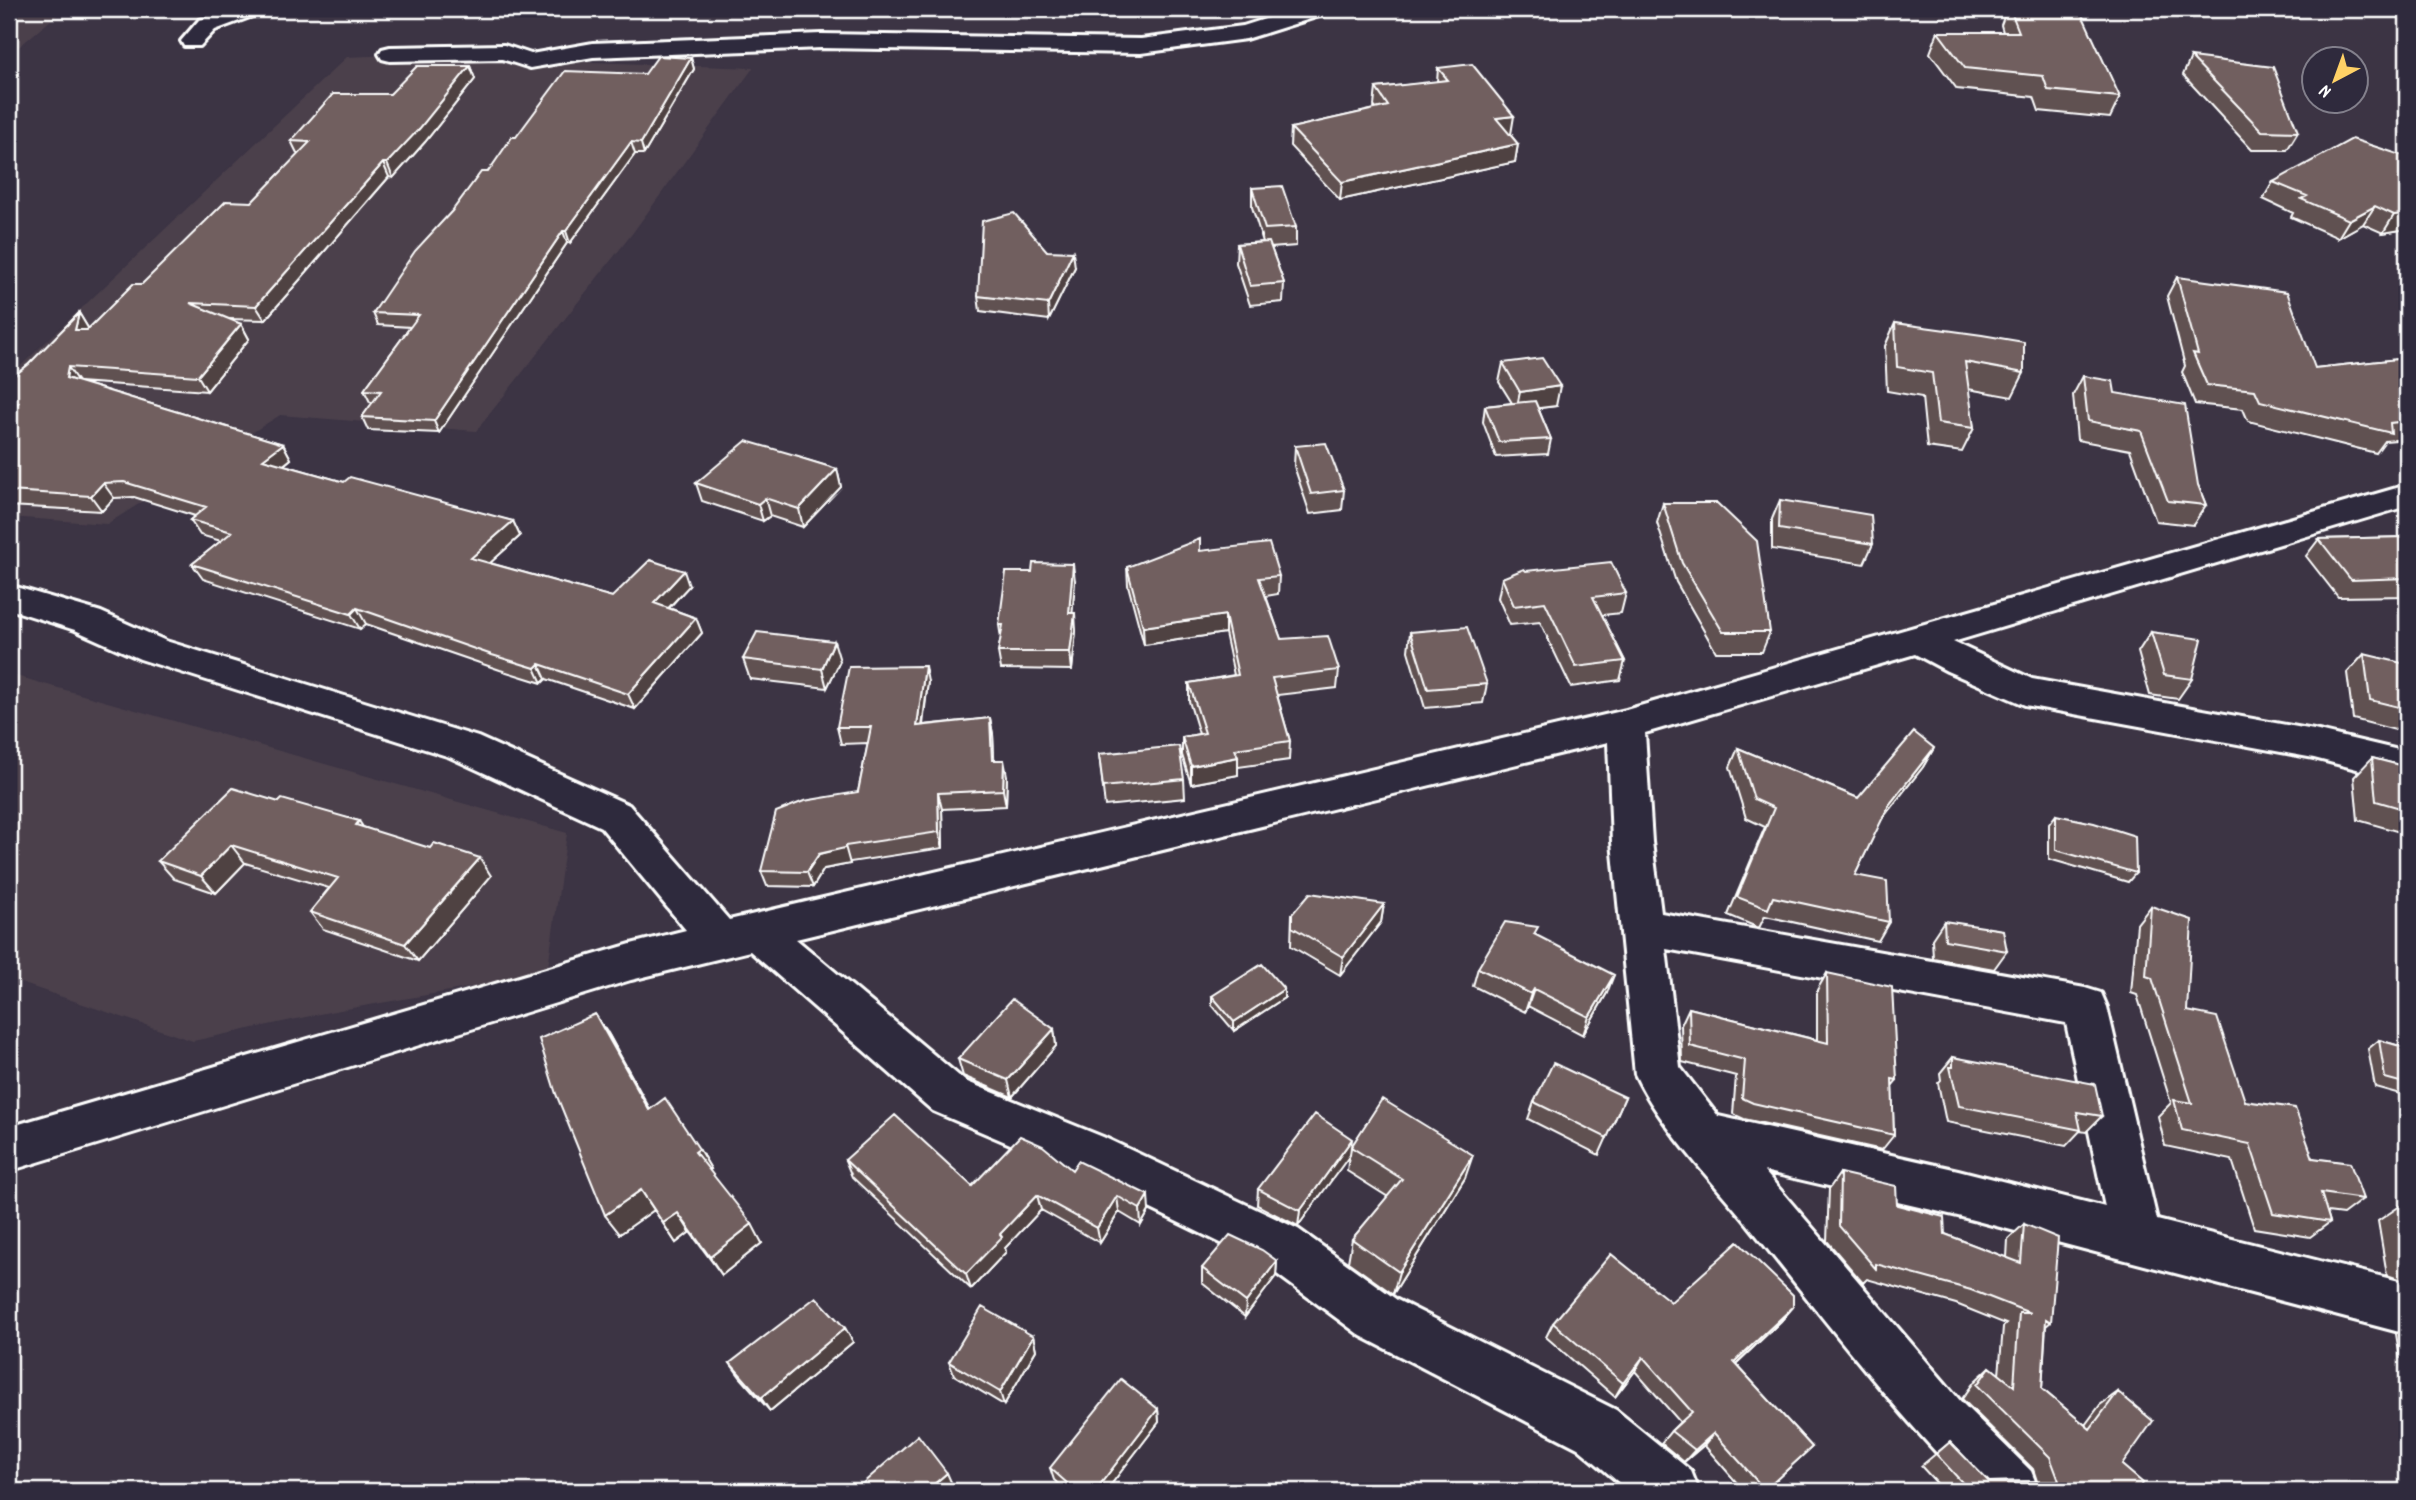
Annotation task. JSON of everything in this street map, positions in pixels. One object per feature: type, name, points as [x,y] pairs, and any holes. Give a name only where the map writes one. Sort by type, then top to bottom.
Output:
[{"type":"street","points":[[192,41],[207,25],[250,9]]},
{"type":"street","points":[[390,54],[504,52],[530,61],[593,50],[821,41],[1141,46],[1246,32],[1318,9]]},
{"type":"street","points":[[9,1149],[618,966],[738,935],[1626,724],[2407,495]]},
{"type":"street","points":[[9,597],[88,621],[153,650],[464,747],[615,816],[738,935],[948,1096],[1086,1153],[1280,1246],[1379,1318],[1597,1429],[1671,1491]]},
{"type":"street","points":[[1919,640],[2025,691],[2314,744],[2407,767]]},
{"type":"street","points":[[1626,724],[1632,842],[1658,1074],[1703,1135],[1943,1422],[2011,1491]]},
{"type":"street","points":[[1642,927],[2085,1007],[2136,1238]]},
{"type":"street","points":[[1703,1135],[1958,1193],[2407,1308]]},
{"type":"shaded area","points":[[9,9],[64,9],[9,55]]},
{"type":"shaded area","points":[[393,55],[753,68],[631,235],[476,431],[280,415],[107,524],[9,517],[9,377],[347,57]]},
{"type":"shaded area","points":[[9,674],[567,833],[547,974],[329,1012],[193,1041],[9,979]]},
{"type":"building","points":[[2010,9],[2080,10],[2120,97],[2048,90],[2043,76],[1965,68],[1938,32],[2019,32]]},
{"type":"building","points":[[658,56],[691,58],[641,143],[631,142],[566,231],[563,231],[434,421],[362,417],[381,391],[364,390],[419,315],[373,313],[415,251],[452,211],[481,172],[488,172],[512,137],[516,137],[565,71],[645,74]]},
{"type":"building","points":[[2191,57],[2273,67],[2298,132],[2262,131]]},
{"type":"building","points":[[1472,64],[1514,116],[1496,118],[1518,144],[1342,182],[1291,128],[1388,106],[1376,88],[1448,80],[1438,68]]},
{"type":"building","points":[[417,66],[470,66],[420,128],[387,163],[383,163],[256,306],[190,303],[241,324],[198,376],[68,367],[66,378],[283,444],[263,459],[344,482],[350,477],[513,521],[471,558],[612,597],[650,560],[684,571],[654,603],[696,618],[628,694],[539,664],[535,668],[492,655],[357,608],[351,614],[192,564],[232,532],[190,520],[206,507],[124,482],[103,483],[91,496],[9,491],[9,413],[18,403],[9,403],[9,380],[29,364],[79,313],[75,330],[87,330],[133,284],[142,284],[226,201],[252,202],[310,142],[291,141],[333,94],[390,94]]},
{"type":"building","points":[[2352,139],[2407,157],[2407,213],[2394,215],[2375,206],[2349,220],[2301,199],[2307,196],[2273,182]]},
{"type":"building","points":[[1282,186],[1296,227],[1265,229],[1252,188]]},
{"type":"building","points":[[1014,213],[1047,251],[1073,252],[1048,304],[978,296],[982,221]]},
{"type":"building","points":[[1269,242],[1284,283],[1250,286],[1237,244]]},
{"type":"building","points":[[2177,277],[2287,292],[2315,368],[2407,358],[2407,421],[2390,423],[2391,433],[2260,401],[2255,390],[2207,385],[2193,353],[2198,354]]},
{"type":"building","points":[[1895,323],[2024,342],[2024,373],[1965,362],[1974,428],[1938,423],[1932,373],[1897,367]]},
{"type":"building","points":[[1542,358],[1560,386],[1520,392],[1503,363]]},
{"type":"building","points":[[2083,376],[2113,381],[2115,393],[2185,405],[2198,485],[2206,505],[2168,501],[2141,431],[2088,421]]},
{"type":"building","points":[[1535,401],[1551,439],[1499,442],[1485,406]]},
{"type":"building","points":[[746,441],[837,469],[799,509],[765,498],[758,504],[696,483]]},
{"type":"building","points":[[1326,443],[1344,490],[1311,494],[1295,446]]},
{"type":"building","points":[[1780,500],[1871,515],[1873,544],[1779,529]]},
{"type":"building","points":[[1663,503],[1717,503],[1757,541],[1770,632],[1723,632],[1682,563]]},
{"type":"building","points":[[2407,537],[2407,578],[2351,580],[2319,539]]},
{"type":"building","points":[[1200,539],[1200,551],[1269,543],[1279,576],[1259,578],[1281,639],[1328,636],[1339,670],[1272,678],[1290,741],[1235,749],[1238,757],[1191,766],[1182,737],[1205,733],[1189,683],[1238,675],[1225,615],[1143,627],[1127,567]]},
{"type":"building","points":[[1611,562],[1626,593],[1593,597],[1625,661],[1576,667],[1545,602],[1514,606],[1502,578],[1524,569],[1526,571]]},
{"type":"building","points":[[1033,563],[1073,564],[1069,613],[1075,613],[1070,652],[998,652],[1003,625],[999,625],[1006,572],[1032,572]]},
{"type":"building","points":[[1467,627],[1487,684],[1428,689],[1410,632]]},
{"type":"building","points":[[757,632],[834,641],[822,669],[743,659]]},
{"type":"building","points":[[2151,632],[2202,639],[2192,679],[2164,675]]},
{"type":"building","points":[[2364,654],[2406,664],[2407,709],[2370,700]]},
{"type":"building","points":[[925,666],[917,726],[990,718],[992,760],[1004,760],[1003,790],[938,793],[939,832],[845,846],[819,854],[807,872],[761,871],[776,812],[804,801],[858,792],[871,727],[837,727],[849,667]]},
{"type":"building","points":[[1914,732],[1934,748],[1889,805],[1855,875],[1887,881],[1889,922],[1773,897],[1768,909],[1737,897],[1774,808],[1754,799],[1738,748],[1858,798]]},
{"type":"building","points":[[1179,746],[1184,779],[1103,787],[1099,754]]},
{"type":"building","points":[[2372,758],[2407,767],[2407,810],[2376,801]]},
{"type":"building","points":[[233,788],[359,821],[356,825],[430,848],[434,843],[480,858],[405,944],[310,912],[338,878],[231,845],[201,876],[158,861]]},
{"type":"building","points":[[2056,815],[2135,836],[2136,873],[2056,850]]},
{"type":"building","points":[[1310,893],[1384,904],[1343,957],[1292,927],[1292,914]]},
{"type":"building","points":[[2151,906],[2192,920],[2187,1011],[2217,1017],[2245,1101],[2295,1108],[2313,1158],[2350,1163],[2363,1199],[2321,1193],[2330,1222],[2273,1213],[2250,1144],[2182,1130],[2174,1100],[2192,1103],[2152,978],[2146,976]]},
{"type":"building","points":[[1944,921],[2003,930],[2007,951],[1945,940]]},
{"type":"building","points":[[1505,922],[1538,927],[1534,934],[1614,975],[1589,1017],[1534,989],[1531,994],[1478,968]]},
{"type":"building","points":[[1262,964],[1284,989],[1234,1022],[1212,996]]},
{"type":"building","points":[[1827,973],[1892,987],[1897,1080],[1892,1079],[1894,1135],[1753,1103],[1742,1098],[1745,1060],[1690,1046],[1689,1008],[1828,1043]]},
{"type":"building","points":[[1012,999],[1054,1029],[1008,1080],[958,1059]]},
{"type":"building","points":[[595,1014],[649,1110],[665,1098],[699,1149],[695,1152],[752,1224],[710,1257],[678,1213],[663,1223],[641,1190],[605,1215],[556,1094],[539,1039]]},
{"type":"building","points":[[2379,1040],[2407,1048],[2407,1084],[2385,1078]]},
{"type":"building","points":[[1953,1057],[2095,1084],[2102,1116],[2077,1112],[2081,1130],[1959,1106],[1950,1067],[1953,1067]]},
{"type":"building","points":[[1553,1063],[1625,1097],[1607,1138],[1534,1102]]},
{"type":"building","points":[[1382,1099],[1473,1155],[1399,1272],[1352,1239],[1402,1179],[1351,1147]]},
{"type":"building","points":[[1315,1114],[1352,1139],[1300,1211],[1258,1189]]},
{"type":"building","points":[[895,1115],[972,1186],[1020,1136],[1043,1146],[1072,1170],[1078,1161],[1148,1195],[1140,1209],[1117,1196],[1097,1228],[1037,1195],[966,1274],[845,1160]]},
{"type":"building","points":[[1840,1173],[1896,1186],[1897,1205],[1944,1217],[1945,1234],[2021,1263],[2024,1224],[2058,1238],[2051,1322],[2046,1319],[2042,1389],[2090,1429],[2118,1392],[2153,1421],[2122,1465],[2143,1483],[2138,1491],[1970,1491],[1936,1454],[1950,1442],[1989,1482],[2059,1481],[2050,1457],[1977,1385],[1990,1367],[2014,1386],[2019,1313],[2030,1313],[1971,1290],[1876,1264],[1876,1269],[1839,1226]]},
{"type":"building","points":[[2400,1206],[2407,1208],[2407,1250]]},
{"type":"building","points":[[1230,1235],[1262,1250],[1277,1261],[1246,1302],[1202,1268]]},
{"type":"building","points":[[1738,1242],[1793,1295],[1793,1307],[1734,1362],[1812,1447],[1765,1490],[1714,1433],[1695,1450],[1671,1431],[1692,1412],[1643,1357],[1623,1383],[1553,1323],[1611,1254],[1671,1302]]},
{"type":"building","points":[[816,1297],[845,1328],[761,1398],[730,1363]]},
{"type":"building","points":[[982,1307],[1033,1336],[1000,1392],[949,1362]]},
{"type":"building","points":[[1121,1379],[1158,1409],[1095,1491],[1076,1491],[1050,1468]]},
{"type":"building","points":[[918,1435],[947,1473],[926,1491],[854,1491]]},
{"type":"building","points":[[1666,1485],[1671,1491],[1658,1491]]}]
